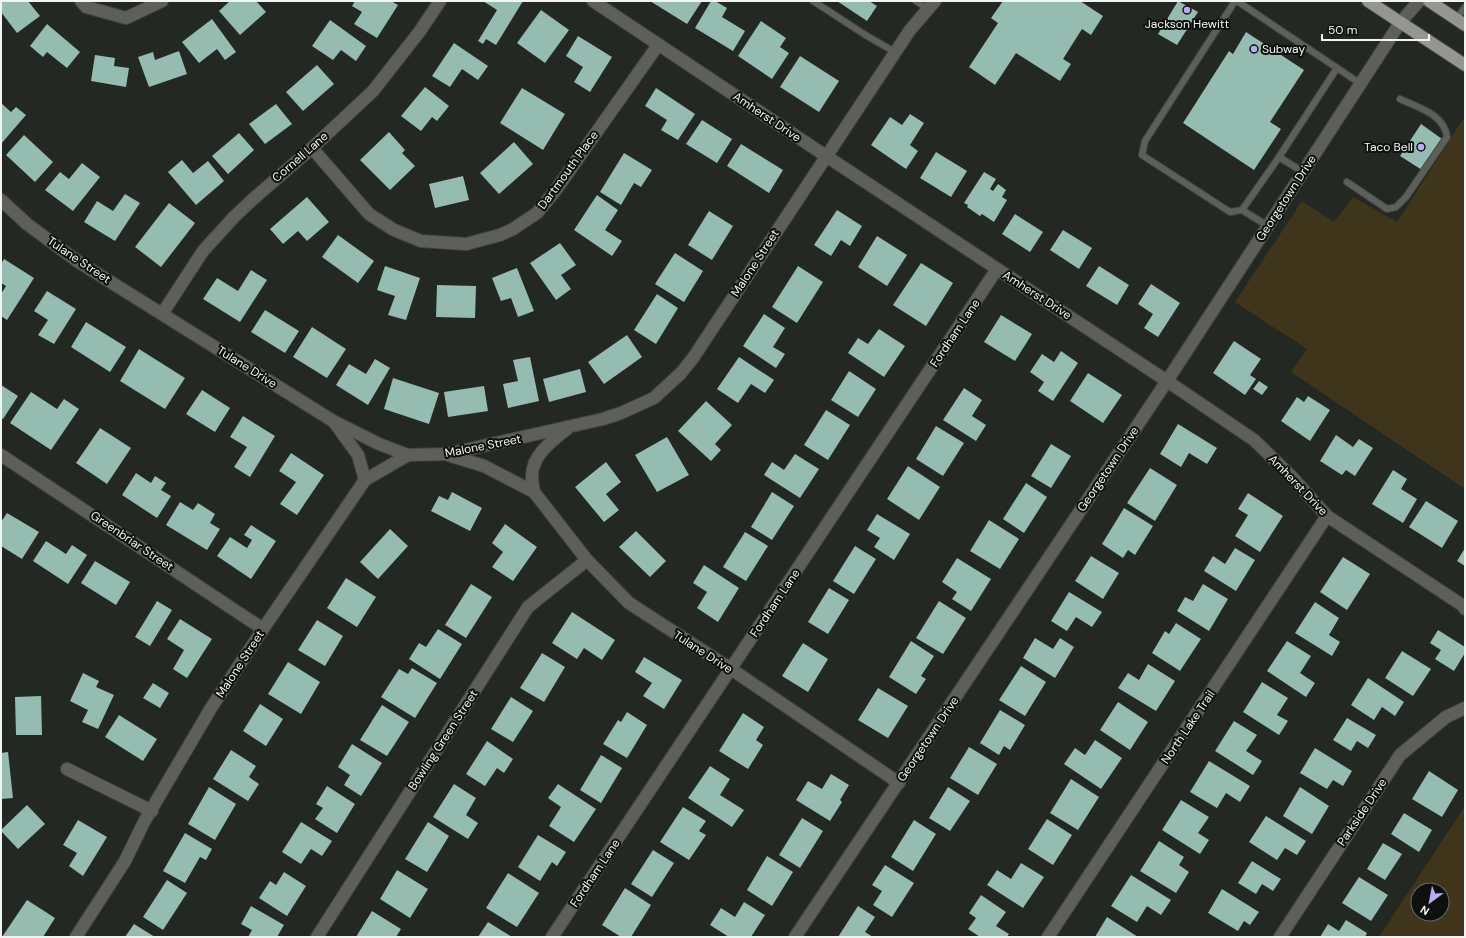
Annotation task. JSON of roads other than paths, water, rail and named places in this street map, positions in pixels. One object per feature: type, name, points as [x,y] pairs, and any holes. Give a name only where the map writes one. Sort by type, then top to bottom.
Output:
[{"type":"main road","points":[[1368,1],[1465,65]]},
{"type":"main road","points":[[1429,1],[1461,22]]},
{"type":"street","points":[[81,1],[86,7],[126,18],[162,1]]},
{"type":"street","name":"Cornell Lane","points":[[162,314],[203,250],[252,200],[312,148],[373,91],[420,31],[440,1]]},
{"type":"street","name":"Amherst Drive","points":[[593,1],[1167,380],[1254,440],[1291,476],[1327,516],[1462,605],[1465,610]]},
{"type":"street","name":"Georgetown Drive","points":[[795,937],[1167,380],[1400,23],[1419,1]]},
{"type":"street","name":"Malone Street","points":[[76,937],[125,861],[211,708],[365,480],[408,455],[446,454],[569,427],[603,419],[636,407],[654,398],[681,373],[693,358],[895,52],[910,30],[932,5]]},
{"type":"street","name":"Dartmouth Place","points":[[312,148],[369,214],[394,230],[421,241],[466,244],[500,235],[513,229],[537,213],[555,191],[658,44]]},
{"type":"street","name":"Tulane Street","points":[[1,200],[27,224],[77,261],[162,314]]},
{"type":"street","name":"Fordham Lane","points":[[552,937],[997,269]]},
{"type":"street","name":"Tulane Drive","points":[[162,314],[334,421],[379,444],[408,455]]},
{"type":"street","name":"Tulane Drive","points":[[334,421],[358,455],[365,480]]},
{"type":"street","points":[[534,492],[532,475],[537,457],[550,442],[569,427]]},
{"type":"street","name":"Tulane Drive","points":[[446,454],[484,466],[534,492],[588,560],[629,603],[731,669],[899,783]]},
{"type":"street","name":"Greenbriar Street","points":[[1,455],[263,629]]},
{"type":"street","name":"North Lake Trail","points":[[1048,937],[1327,516]]},
{"type":"street","name":"Bowling Green Street","points":[[317,937],[528,607],[588,560]]},
{"type":"street","name":"Parkside Drive","points":[[1280,937],[1400,755],[1446,717],[1465,708]]},
{"type":"street","points":[[67,769],[152,811]]},
{"type":"lane","points":[[813,1],[867,36],[895,52]]},
{"type":"lane","points":[[916,1],[932,5]]},
{"type":"lane","points":[[1268,226],[1242,210],[1230,212],[1142,155],[1145,141],[1236,1],[1361,84]]},
{"type":"lane","points":[[1461,22],[1465,7]]},
{"type":"lane","points":[[1242,210],[1279,157],[1337,68]]},
{"type":"lane","points":[[1347,182],[1387,209],[1396,207],[1406,197],[1447,137],[1446,131],[1439,119],[1427,111],[1400,99]]},
{"type":"lane","points":[[1279,157],[1303,172]]},
{"type":"place","name":"Jackson Hewitt","points":[[1187,10]]},
{"type":"place","name":"Subway","points":[[1254,49]]},
{"type":"place","name":"Taco Bell","points":[[1421,147]]}]
